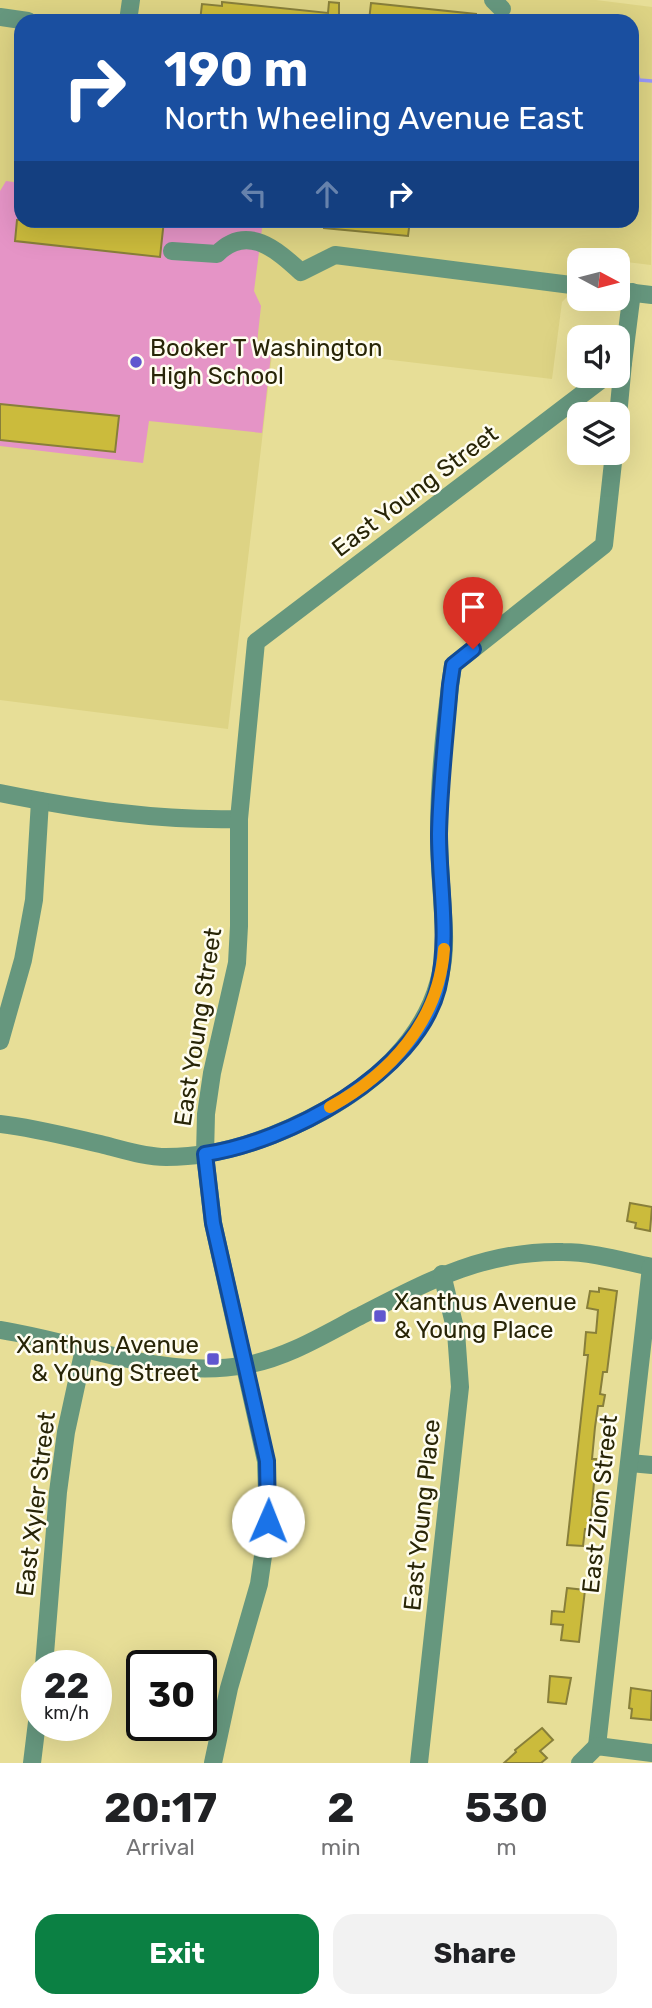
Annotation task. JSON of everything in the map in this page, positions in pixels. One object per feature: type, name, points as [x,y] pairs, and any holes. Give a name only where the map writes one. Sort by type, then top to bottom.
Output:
[{"type":"street","points":[[172,251],[217,254],[226,244],[260,241],[281,253],[301,272],[335,255],[567,284]]},
{"type":"street","points":[[630,293],[652,295]]},
{"type":"street","name":"East Young Street","points":[[213,1763],[229,1688],[259,1584],[268,1521],[267,1461],[213,1223],[205,1154],[206,1114],[212,1073],[237,963],[239,819],[256,642],[590,388]]},
{"type":"street","points":[[0,1124],[28,1127],[162,1157],[205,1154],[248,1144],[313,1117],[343,1100],[394,1060],[414,1037],[427,1015],[437,991],[443,963],[439,833],[453,665],[604,545],[613,465]]},
{"type":"street","points":[[0,793],[159,818],[239,819]]},
{"type":"street","points":[[0,1041],[23,960],[34,900],[40,801]]},
{"type":"street","points":[[0,1330],[144,1363],[188,1368],[246,1365],[308,1344],[442,1275],[493,1258],[565,1252],[651,1267]]},
{"type":"street","name":"East Zion Street","points":[[597,1746],[651,1267]]},
{"type":"street","name":"East Young Place","points":[[419,1763],[460,1387],[456,1332],[442,1275]]},
{"type":"street","name":"East Xyler Street","points":[[45,1650],[58,1492],[66,1432],[84,1349]]},
{"type":"street","points":[[629,1463],[652,1465]]},
{"type":"street","points":[[32,1763],[35,1741]]},
{"type":"street","points":[[580,1763],[597,1746],[652,1753]]},
{"type":"shaded area","name":"Booker T Washington High School","points":[[0,0],[596,0],[652,7],[651,265],[630,262],[630,248],[567,248],[567,297],[562,302],[552,379],[273,346],[228,729],[0,700]]},
{"type":"shaded area","points":[[6,181],[14,182],[14,228],[262,228],[254,291],[261,306],[257,343],[272,346],[262,433],[149,421],[143,463],[0,446],[0,191]]},
{"type":"building","points":[[222,2],[328,13],[329,2],[339,3],[339,14],[201,14],[202,4],[222,6]]},
{"type":"building","points":[[371,3],[476,14],[370,14]]},
{"type":"building","points":[[16,228],[163,228],[160,257],[15,241]]},
{"type":"building","points":[[324,228],[409,228],[408,236]]},
{"type":"building","points":[[0,404],[119,416],[115,452],[0,440]]},
{"type":"building","points":[[630,1203],[652,1207],[650,1231],[635,1228],[636,1223],[627,1221]]},
{"type":"building","points":[[599,1288],[617,1291],[607,1372],[603,1372],[600,1394],[605,1395],[603,1406],[598,1406],[595,1427],[592,1459],[596,1459],[590,1529],[585,1529],[583,1546],[567,1545],[588,1355],[584,1355],[586,1332],[596,1333],[598,1310],[587,1308],[590,1291],[599,1292]]},
{"type":"building","points":[[567,1588],[585,1590],[579,1642],[561,1640],[563,1625],[551,1624],[552,1611],[564,1612]]},
{"type":"building","points":[[550,1676],[571,1678],[566,1704],[548,1702]]},
{"type":"building","points":[[631,1688],[652,1691],[651,1720],[631,1718]]},
{"type":"building","points":[[542,1728],[553,1740],[540,1751],[547,1758],[541,1763],[504,1763],[515,1750]]},
{"type":"waterway","points":[[639,80],[652,81]]},
{"type":"slow traffic","points":[[330,1107],[374,1078],[414,1037],[437,991],[444,949]]},
{"type":"place","name":"Booker T Washington High School","points":[[136,362]]},
{"type":"place","name":"Xanthus Avenue & Young Place","points":[[380,1316]]},
{"type":"place","name":"Xanthus Avenue & Young Street","points":[[213,1359]]},
{"type":"route","points":[[268,1521],[267,1461],[213,1223],[205,1154],[248,1144],[313,1117],[343,1100],[394,1060],[414,1037],[427,1015],[437,991],[443,963],[439,833],[450,685],[453,665],[473,649]]}]
